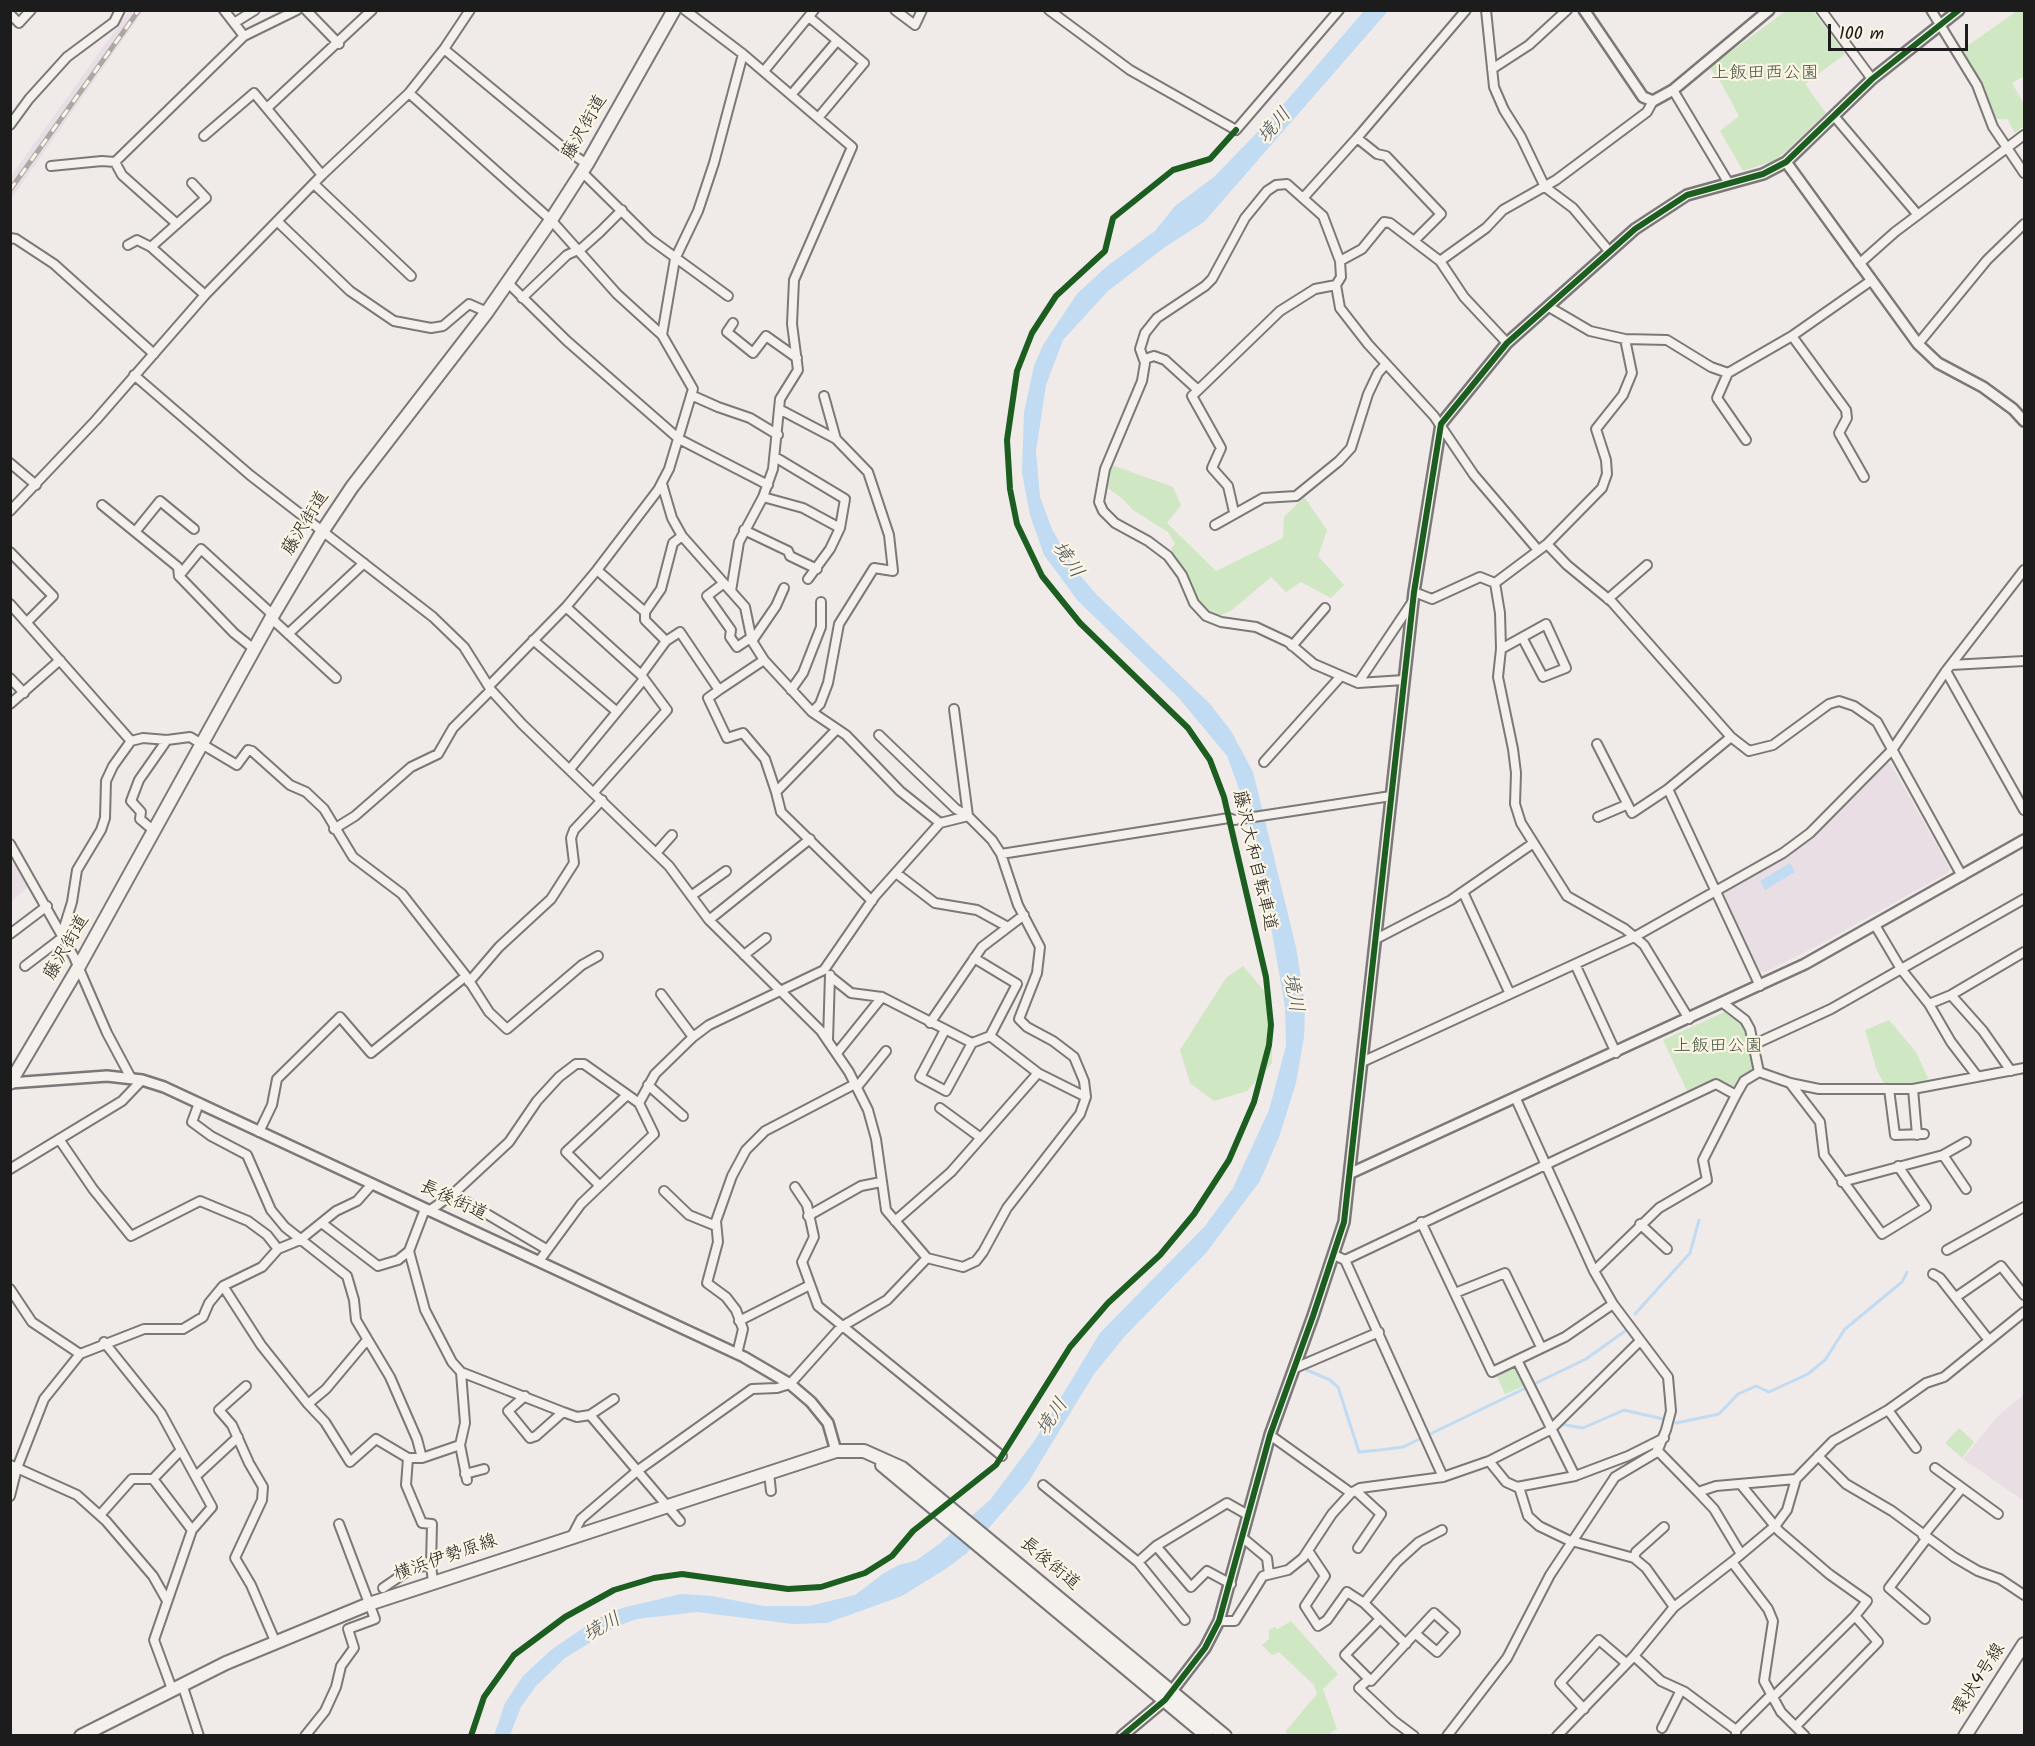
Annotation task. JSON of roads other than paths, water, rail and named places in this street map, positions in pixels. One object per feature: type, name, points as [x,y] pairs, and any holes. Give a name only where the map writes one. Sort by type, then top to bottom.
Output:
[{"type":"main road","name":"藤沢街道","points":[[10,1083],[78,968],[254,649],[322,532],[352,487],[487,312],[551,220],[584,168],[674,10]]},
{"type":"main road","name":"横浜伊勢原線","points":[[81,1736],[177,1686],[275,1641],[369,1604],[836,1451]]},
{"type":"main road","name":"長後街道","points":[[836,1451],[864,1457],[890,1469],[950,1515],[991,1540],[1169,1696],[1207,1736]]},
{"type":"main road","name":"長後街道","points":[[950,1515],[978,1546],[1169,1696],[1225,1736]]},
{"type":"main road","name":"環状4号線","points":[[1965,1736],[2025,1644]]},
{"type":"street","points":[[10,14],[19,23],[31,10]]},
{"type":"street","points":[[10,125],[28,99],[67,57],[114,22],[120,10]]},
{"type":"street","points":[[224,10],[244,36]]},
{"type":"street","points":[[234,23],[255,10]]},
{"type":"street","points":[[51,166],[102,161],[115,162],[244,36],[297,10]]},
{"type":"street","points":[[306,10],[339,44]]},
{"type":"street","points":[[267,108],[339,44],[372,10]]},
{"type":"street","points":[[12,508],[36,485],[205,295],[322,175],[408,93],[444,49],[470,10]]},
{"type":"street","points":[[685,10],[764,71],[852,147],[794,280],[792,324],[798,370],[780,399],[775,457],[763,497],[739,542],[731,591]]},
{"type":"street","points":[[896,10],[915,25],[922,10]]},
{"type":"street","points":[[1049,10],[1130,70],[1236,130],[1339,10]]},
{"type":"street","points":[[1304,197],[1466,10]]},
{"type":"street","points":[[1486,10],[1495,92],[1545,187],[1573,208],[1609,251]]},
{"type":"street","points":[[1492,69],[1529,45],[1568,10]]},
{"type":"street","points":[[1584,10],[1643,97],[1653,101]]},
{"type":"street","points":[[1440,261],[1486,228],[1503,210],[1545,187],[1647,112],[1653,101],[1673,90],[1769,10]]},
{"type":"street","points":[[1821,10],[1872,79]]},
{"type":"street","points":[[1931,10],[1977,85],[1993,127],[2025,173]]},
{"type":"street","points":[[1122,1736],[1169,1696],[1205,1648],[1219,1621],[1270,1435],[1344,1222],[1414,596],[1441,424],[1507,343],[1635,229],[1677,200],[1728,182],[1763,174],[1786,162],[1872,79],[1959,10]]},
{"type":"street","points":[[764,71],[812,14],[864,63],[818,118]]},
{"type":"street","points":[[791,95],[837,40]]},
{"type":"street","points":[[444,49],[566,150],[643,232],[675,259],[728,296]]},
{"type":"street","points":[[662,335],[675,259],[698,211],[714,163],[743,54]]},
{"type":"street","points":[[1673,90],[1728,182]]},
{"type":"street","points":[[204,136],[254,93],[322,175]]},
{"type":"street","points":[[334,829],[355,816],[411,767],[438,754],[453,728],[566,607],[597,570],[662,484],[679,439],[693,389],[662,335],[617,294],[551,220],[408,93]]},
{"type":"street","points":[[1834,116],[1918,215]]},
{"type":"street","points":[[1859,264],[1918,215],[2025,135]]},
{"type":"street","points":[[1357,138],[1377,154],[1386,156],[1441,214],[1414,241]]},
{"type":"street","points":[[115,162],[122,175],[177,224]]},
{"type":"street","points":[[1786,162],[1918,344],[1938,363],[1983,387],[2025,421]]},
{"type":"street","points":[[151,247],[206,198],[192,183]]},
{"type":"street","points":[[1404,681],[1358,683],[1331,669],[1314,664],[1292,646],[1256,627],[1221,622],[1206,616],[1194,603],[1182,575],[1168,556],[1148,541],[1114,523],[1103,511],[1099,502],[1104,470],[1142,381],[1145,359],[1140,349],[1145,333],[1157,318],[1212,279],[1245,218],[1262,196],[1281,183],[1293,187],[1323,216],[1340,261],[1341,277],[1336,285],[1340,308],[1386,364],[1441,424],[1474,475],[1538,550]]},
{"type":"street","points":[[314,184],[411,276]]},
{"type":"street","points":[[522,298],[567,255],[579,249],[622,210]]},
{"type":"street","points":[[277,221],[350,291],[394,321],[431,328],[443,326],[469,304],[487,312]]},
{"type":"street","points":[[1340,261],[1362,249],[1384,222],[1390,223],[1440,261],[1464,297],[1507,343]]},
{"type":"street","points":[[1918,344],[1987,260],[2025,224]]},
{"type":"street","points":[[10,238],[16,239],[54,264],[154,354]]},
{"type":"street","points":[[128,245],[137,240],[151,247],[205,295]]},
{"type":"street","points":[[1746,440],[1717,398],[1728,373],[1792,336],[1872,280]]},
{"type":"street","points":[[508,283],[567,341],[679,439],[768,484]]},
{"type":"street","points":[[1234,512],[1228,486],[1212,468],[1221,448],[1192,396],[1291,303],[1315,289],[1336,285]]},
{"type":"street","points":[[1549,307],[1590,331],[1625,339],[1667,340],[1711,368],[1728,373]]},
{"type":"street","points":[[733,323],[727,332],[753,353],[766,336],[797,358]]},
{"type":"street","points":[[1792,336],[1846,410],[1847,418],[1839,434],[1863,477]]},
{"type":"street","points":[[1495,583],[1548,544],[1597,496],[1604,483],[1606,460],[1596,429],[1623,395],[1632,373],[1625,339]]},
{"type":"street","points":[[1145,359],[1154,356],[1165,360],[1198,390]]},
{"type":"street","points":[[1215,525],[1234,512],[1263,498],[1296,496],[1339,461],[1351,448],[1368,394],[1378,373],[1386,364]]},
{"type":"street","points":[[134,375],[322,532],[433,617],[464,648],[490,688],[656,853],[709,920],[828,1040],[837,1053],[868,1110],[876,1139],[886,1210],[927,1258],[963,1267],[976,1261],[1007,1208],[1080,1114],[1086,1097],[1084,1081],[1074,1057],[1053,1041],[1027,1027],[1019,1018],[1041,960],[1038,939],[1024,915],[1001,855],[992,840],[969,816],[956,808],[879,735]]},
{"type":"street","points":[[691,395],[750,418],[777,435]]},
{"type":"street","points":[[824,396],[836,439]]},
{"type":"street","points":[[779,409],[836,439],[868,472],[889,535],[893,571],[874,568],[839,624],[828,683],[820,704],[812,712]]},
{"type":"street","points":[[775,457],[845,499],[840,528],[817,569],[808,579]]},
{"type":"street","points":[[10,463],[36,485]]},
{"type":"street","points":[[662,484],[672,518],[682,536],[745,607],[752,639],[764,660],[812,712],[837,729],[900,791],[940,823]]},
{"type":"street","points":[[763,497],[803,508],[840,528]]},
{"type":"street","points":[[135,532],[160,501],[194,529]]},
{"type":"street","points":[[102,505],[178,567],[179,576],[234,633],[254,649]]},
{"type":"street","points":[[744,530],[788,551],[790,556],[817,569]]},
{"type":"street","points":[[666,641],[645,620],[645,612],[661,589],[673,543],[682,536]]},
{"type":"street","points":[[1548,544],[1567,565],[1608,599],[1731,737],[1749,751],[1773,746],[1829,704],[1839,701],[1854,706],[1877,722],[1962,876]]},
{"type":"street","points":[[179,576],[201,549],[336,678]]},
{"type":"street","points":[[10,552],[53,596],[27,622]]},
{"type":"street","points":[[288,634],[364,563]]},
{"type":"street","points":[[1608,599],[1647,565]]},
{"type":"street","points":[[597,570],[645,612]]},
{"type":"street","points":[[1362,1062],[1636,936],[1783,853],[1810,833],[1892,750],[1949,668],[2025,570]]},
{"type":"street","points":[[1414,596],[1432,599],[1480,577],[1495,583]]},
{"type":"street","points":[[724,583],[707,596],[731,630],[730,637],[737,647],[752,639],[776,606],[784,588]]},
{"type":"street","points":[[1495,583],[1499,597],[1501,650],[1498,677],[1515,761],[1515,804],[1521,823],[1567,896],[1636,936],[1689,1019]]},
{"type":"street","points":[[1358,683],[1414,596]]},
{"type":"street","points":[[791,690],[803,673],[821,627],[821,602]]},
{"type":"street","points":[[10,604],[131,741]]},
{"type":"street","points":[[566,607],[642,677],[667,710],[594,792]]},
{"type":"street","points":[[1292,646],[1325,608]]},
{"type":"street","points":[[1501,650],[1546,624],[1566,668],[1543,677],[1523,639]]},
{"type":"street","points":[[570,769],[642,677],[666,641],[680,632],[719,690]]},
{"type":"street","points":[[533,640],[616,711]]},
{"type":"street","points":[[10,704],[60,660]]},
{"type":"street","points":[[764,660],[708,698],[727,738],[743,733],[765,759],[781,812],[872,901]]},
{"type":"street","points":[[1949,668],[2025,661]]},
{"type":"street","points":[[1949,668],[2025,810]]},
{"type":"street","points":[[1264,762],[1341,676]]},
{"type":"street","points":[[10,678],[24,693]]},
{"type":"street","points":[[954,709],[969,816]]},
{"type":"street","points":[[776,792],[837,729]]},
{"type":"street","points":[[131,741],[190,737],[237,765],[248,750],[252,751],[290,785],[306,792],[324,809],[352,857],[402,894],[468,979],[489,1011],[507,1029],[582,965],[598,956]]},
{"type":"street","points":[[1597,744],[1632,813],[1668,789],[1731,737]]},
{"type":"street","points":[[154,831],[140,819],[141,812],[131,801],[139,780],[167,740]]},
{"type":"street","points":[[25,966],[62,936],[72,902],[77,870],[101,830],[105,818],[106,781],[113,766],[131,741]]},
{"type":"street","points":[[1668,789],[1760,986]]},
{"type":"street","points":[[1001,855],[1229,818],[1234,820],[1391,796]]},
{"type":"street","points":[[259,1132],[272,1106],[277,1079],[340,1017],[371,1053],[468,979],[499,947],[551,900],[574,863],[571,838],[574,830],[602,800]]},
{"type":"street","points":[[1598,817],[1626,805]]},
{"type":"street","points":[[639,1103],[648,1085],[663,1065],[709,1025],[781,993],[824,970],[872,901],[940,823],[969,816]]},
{"type":"street","points":[[656,853],[672,835]]},
{"type":"street","points":[[709,920],[810,839]]},
{"type":"street","points":[[1351,1173],[1760,986],[1875,925],[2025,840]]},
{"type":"street","points":[[1376,939],[1463,892],[1532,843]]},
{"type":"street","points":[[10,844],[47,906],[131,1078]]},
{"type":"street","points":[[691,896],[726,871]]},
{"type":"street","points":[[896,873],[935,903],[977,910],[1008,927]]},
{"type":"street","points":[[1463,892],[1510,994]]},
{"type":"street","points":[[1755,1044],[1831,1009],[2025,898]]},
{"type":"street","points":[[10,934],[47,906]]},
{"type":"street","points":[[930,1023],[982,947],[1024,915]]},
{"type":"street","points":[[1875,925],[1901,969],[1929,1004],[1951,1042],[1977,1076]]},
{"type":"street","points":[[744,955],[766,938]]},
{"type":"street","points":[[1929,1004],[1951,995],[2025,952]]},
{"type":"street","points":[[945,1030],[920,1077],[946,1091],[972,1044],[990,1036],[1017,984],[974,958]]},
{"type":"street","points":[[1575,964],[1616,1053]]},
{"type":"street","points":[[824,970],[852,993],[882,997],[972,1044]]},
{"type":"street","points":[[828,1040],[831,977]]},
{"type":"street","points":[[661,994],[693,1037]]},
{"type":"street","points":[[1951,995],[1983,1031],[2011,1071]]},
{"type":"street","points":[[837,1053],[882,997]]},
{"type":"street","points":[[1723,1003],[1745,1020],[1755,1044],[1759,1072]]},
{"type":"street","points":[[990,1036],[1038,1073],[1086,1097]]},
{"type":"street","points":[[737,1354],[742,1329],[739,1321],[726,1297],[706,1283],[718,1242],[716,1226],[732,1176],[752,1144],[776,1123],[856,1086],[886,1051]]},
{"type":"street","points":[[323,1224],[378,1266],[398,1260],[409,1251],[427,1210],[453,1194],[509,1142],[537,1101],[576,1064],[584,1064],[626,1096],[639,1103],[654,1134],[566,1222],[539,1261]]},
{"type":"street","points":[[1759,1072],[1790,1083],[1827,1089],[1913,1089],[2025,1068]]},
{"type":"street","points":[[1594,1270],[1640,1224],[1670,1200],[1707,1180],[1703,1160],[1744,1081],[1759,1072]]},
{"type":"street","points":[[895,1221],[951,1173],[1038,1073]]},
{"type":"street","name":"長後街道","points":[[10,1083],[107,1076],[131,1078],[142,1080],[200,1103],[737,1354],[790,1384],[821,1413],[828,1423],[836,1451]]},
{"type":"street","points":[[10,1169],[122,1101],[142,1080]]},
{"type":"street","points":[[1790,1083],[1820,1122],[1824,1155],[1882,1234],[1926,1207],[1898,1166]]},
{"type":"street","points":[[1345,1260],[1716,1084],[1736,1095]]},
{"type":"street","points":[[648,1085],[683,1116]]},
{"type":"street","points":[[1889,1089],[1894,1135],[1920,1135],[1913,1089]]},
{"type":"street","points":[[600,1186],[566,1152],[626,1096]]},
{"type":"street","points":[[1447,1736],[1507,1658],[1538,1594],[1615,1477],[1657,1450],[1664,1438],[1671,1411],[1670,1386],[1664,1368],[1640,1341],[1613,1304],[1594,1270],[1516,1099]]},
{"type":"street","points":[[200,1103],[192,1122],[211,1136],[247,1155],[271,1210],[300,1240],[325,1256],[347,1276],[356,1320],[390,1377],[422,1458]]},
{"type":"street","points":[[940,1108],[981,1138]]},
{"type":"street","points":[[59,1139],[93,1189],[131,1236],[200,1201],[248,1221],[267,1235],[278,1249]]},
{"type":"street","points":[[1842,1182],[1943,1155],[1966,1142]]},
{"type":"street","points":[[1943,1155],[1966,1189]]},
{"type":"street","points":[[808,1216],[861,1186],[881,1182]]},
{"type":"street","points":[[10,1496],[14,1466],[44,1399],[80,1354],[104,1342],[144,1329],[183,1329],[195,1324],[203,1317],[209,1303],[223,1286],[262,1267],[278,1249],[300,1240],[323,1224],[336,1211],[357,1201],[372,1184]]},
{"type":"street","points":[[795,1187],[807,1204],[814,1236],[801,1262],[818,1306],[1002,1456]]},
{"type":"street","points":[[664,1191],[689,1215],[716,1226]]},
{"type":"street","points":[[453,1194],[546,1249]]},
{"type":"street","points":[[1947,1250],[2025,1207]]},
{"type":"street","points":[[1421,1222],[1492,1372],[1565,1337],[1613,1304]]},
{"type":"street","points":[[1640,1224],[1666,1249]]},
{"type":"street","points":[[409,1251],[425,1310],[452,1362],[461,1372],[577,1417],[591,1415],[614,1399]]},
{"type":"street","points":[[1334,1255],[1345,1260],[1443,1477]]},
{"type":"street","points":[[572,1536],[581,1519],[637,1471],[752,1389],[777,1388],[790,1384],[841,1327],[887,1300],[927,1258]]},
{"type":"street","points":[[1956,1297],[2001,1266],[2025,1295]]},
{"type":"street","points":[[1455,1293],[1505,1273],[1541,1347]]},
{"type":"street","points":[[1934,1274],[1956,1297],[1988,1339]]},
{"type":"street","points":[[223,1286],[261,1345],[325,1422],[350,1462],[376,1439],[408,1458],[422,1458],[460,1445]]},
{"type":"street","points":[[739,1321],[810,1286]]},
{"type":"street","points":[[10,1289],[32,1322],[80,1354]]},
{"type":"street","points":[[1557,1736],[1634,1656],[1674,1606],[1776,1525],[1787,1510],[1796,1479],[1833,1441],[1888,1410],[1926,1383],[1944,1377],[1988,1339],[2025,1312]]},
{"type":"street","points":[[1295,1368],[1379,1332]]},
{"type":"street","points":[[308,1404],[326,1389],[368,1340]]},
{"type":"street","points":[[1219,1621],[1235,1621],[1263,1576],[1288,1570],[1309,1552],[1332,1514],[1354,1492],[1443,1477],[1489,1461],[1550,1430],[1640,1341]]},
{"type":"street","points":[[104,1342],[161,1413],[212,1507],[192,1530],[153,1640],[199,1736]]},
{"type":"street","points":[[1517,1360],[1575,1476]]},
{"type":"street","points":[[461,1372],[465,1423],[460,1445],[466,1477],[484,1469]]},
{"type":"street","points":[[246,1386],[219,1410],[238,1437],[263,1487],[262,1500],[235,1558],[251,1585],[275,1641]]},
{"type":"street","points":[[525,1396],[508,1411],[530,1438],[536,1436],[563,1412]]},
{"type":"street","points":[[1888,1410],[1916,1448]]},
{"type":"street","points":[[591,1415],[680,1521]]},
{"type":"street","points":[[1270,1435],[1354,1492],[1382,1514],[1358,1548]]},
{"type":"street","points":[[196,1476],[238,1437]]},
{"type":"street","points":[[1489,1461],[1506,1482],[1519,1487],[1575,1476],[1628,1456],[1664,1438]]},
{"type":"street","points":[[100,1515],[132,1479],[153,1479],[181,1449]]},
{"type":"street","points":[[1657,1450],[1714,1509],[1741,1554]]},
{"type":"street","points":[[1818,1456],[1846,1484],[1892,1511],[1925,1537],[1970,1566],[2000,1579],[2025,1595]]},
{"type":"street","points":[[408,1458],[408,1493],[422,1524],[432,1524],[431,1565],[434,1582]]},
{"type":"street","points":[[14,1466],[77,1495],[100,1515],[153,1576],[166,1599]]},
{"type":"street","points":[[1935,1468],[1998,1514]]},
{"type":"street","points":[[770,1473],[771,1491]]},
{"type":"street","points":[[153,1479],[192,1530]]},
{"type":"street","points":[[1698,1492],[1716,1486],[1742,1486],[1796,1479]]},
{"type":"street","points":[[1043,1485],[1138,1562],[1185,1620]]},
{"type":"street","points":[[1634,1656],[1661,1681],[1680,1690],[1736,1733],[1771,1696],[1855,1616],[1867,1601],[1828,1574],[1779,1531],[1742,1486]]},
{"type":"street","points":[[1519,1487],[1525,1509],[1533,1521],[1548,1532],[1572,1541],[1634,1558],[1646,1568],[1674,1606]]},
{"type":"street","points":[[1925,1619],[1889,1588],[1962,1488]]},
{"type":"street","points":[[1138,1562],[1156,1545],[1227,1503],[1248,1515]]},
{"type":"street","points":[[305,1736],[325,1711],[336,1687],[340,1666],[354,1648],[348,1629],[375,1619],[339,1524]]},
{"type":"street","points":[[1634,1558],[1636,1552],[1664,1527]]},
{"type":"street","points":[[1364,1603],[1397,1562],[1419,1542],[1442,1530]]},
{"type":"street","points":[[1242,1538],[1267,1558],[1269,1574]]},
{"type":"street","points":[[1156,1545],[1191,1587],[1207,1572],[1231,1584]]},
{"type":"street","points":[[1309,1552],[1325,1576],[1305,1606],[1318,1626],[1327,1620],[1347,1593],[1364,1603],[1406,1644]]},
{"type":"street","points":[[1732,1562],[1768,1609],[1773,1621],[1764,1681],[1771,1696],[1805,1736]]},
{"type":"street","points":[[383,1588],[412,1568],[431,1565]]},
{"type":"street","points":[[1414,1736],[1394,1721],[1359,1688],[1368,1680],[1371,1681],[1434,1613],[1455,1632],[1437,1652],[1416,1634]]},
{"type":"street","points":[[1797,1726],[1878,1642],[1855,1616]]},
{"type":"street","points":[[1368,1680],[1345,1655],[1380,1619]]},
{"type":"street","points":[[1584,1709],[1560,1683],[1599,1640],[1626,1663]]},
{"type":"street","points":[[1662,1728],[1680,1690]]},
{"type":"water","name":"境川","points":[[1364,11],[1388,11],[1204,222],[1165,247],[1108,291],[1063,340],[1046,385],[1036,451],[1040,497],[1052,529],[1073,567],[1096,594],[1210,704],[1231,731],[1253,772],[1296,947],[1305,1004],[1304,1037],[1296,1083],[1279,1137],[1260,1181],[1206,1253],[1125,1336],[1094,1374],[1027,1484],[967,1553],[944,1570],[902,1596],[827,1623],[793,1624],[697,1612],[637,1619],[615,1627],[565,1658],[536,1686],[521,1707],[510,1735],[494,1736],[505,1703],[523,1676],[551,1650],[598,1618],[622,1608],[681,1594],[712,1596],[764,1606],[809,1606],[855,1595],[884,1573],[899,1565],[917,1560],[939,1544],[990,1500],[1035,1440],[1100,1333],[1205,1226],[1233,1188],[1269,1110],[1286,1046],[1285,1007],[1269,915],[1242,797],[1227,756],[1178,697],[1078,601],[1044,555],[1030,515],[1022,473],[1024,412],[1034,366],[1043,345],[1077,294],[1106,267],[1155,231],[1175,206],[1214,177],[1276,113]]},
{"type":"water","points":[[1790,863],[1795,872],[1765,890],[1760,881]]},
{"type":"waterway","points":[[1635,1314],[1690,1253],[1699,1220]]},
{"type":"waterway","points":[[1676,1423],[1719,1414],[1738,1394],[1756,1386],[1769,1392],[1808,1374],[1825,1360],[1845,1329],[1902,1282],[1907,1272]]},
{"type":"waterway","points":[[1307,1370],[1330,1380],[1338,1387],[1359,1452],[1380,1450],[1403,1447],[1586,1359],[1625,1331]]},
{"type":"waterway","points":[[1560,1424],[1583,1428],[1624,1410],[1663,1419]]},
{"type":"railway","points":[[10,190],[139,10]]},
{"type":"park label","name":"上飯田西公園","points":[[1765,75]]},
{"type":"park label","name":"上飯田公園","points":[[1718,1048]]}]
